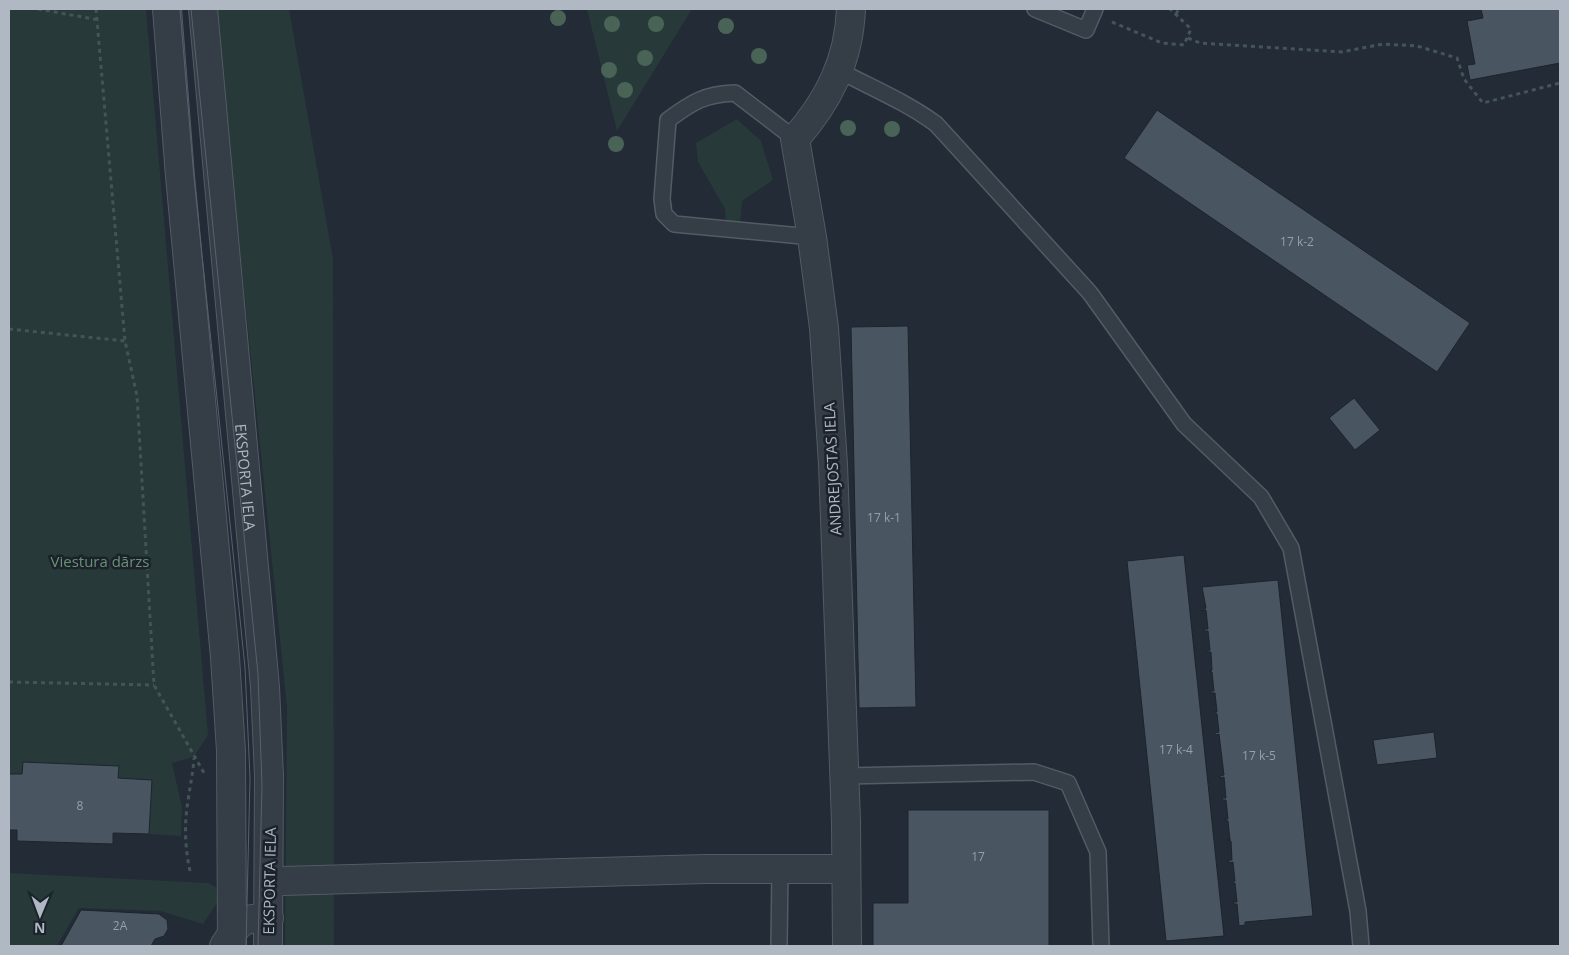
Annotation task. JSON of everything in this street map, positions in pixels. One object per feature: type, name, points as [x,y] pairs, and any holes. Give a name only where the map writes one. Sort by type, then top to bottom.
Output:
[{"type":"street","points":[[167,9],[180,176],[226,676],[232,779],[229,942]]},
{"type":"street","name":"EKSPORTA IELA","points":[[203,9],[265,687],[269,776],[268,946]]},
{"type":"street","points":[[795,139],[811,121],[840,71],[848,36],[851,9]]},
{"type":"street","name":"ANDREJOSTAS IELA","points":[[795,139],[812,238],[824,328],[833,464],[844,776],[846,946]]},
{"type":"street","points":[[282,882],[706,869],[846,869]]},
{"type":"street","points":[[229,942],[238,924],[247,918],[269,918]]},
{"type":"lane","points":[[1035,9],[1086,30],[1094,12]]},
{"type":"lane","points":[[840,71],[913,107],[936,124],[1090,294],[1184,424],[1261,497],[1292,548],[1358,911],[1361,946]]},
{"type":"lane","points":[[795,139],[735,93],[715,94],[692,102],[668,120],[662,199],[664,214],[674,224],[812,238]]},
{"type":"lane","points":[[844,776],[1034,772],[1068,783],[1098,852],[1102,946]]},
{"type":"lane","points":[[779,946],[780,869]]},
{"type":"path","points":[[38,9],[99,20]]},
{"type":"path","points":[[96,9],[99,20],[125,341],[137,396],[154,685],[208,779]]},
{"type":"path","points":[[1094,12],[1162,43],[1184,45],[1191,29],[1170,9]]},
{"type":"path","points":[[1176,14],[1178,9]]},
{"type":"path","points":[[1188,38],[1200,43],[1341,52],[1383,44],[1417,46],[1457,58],[1464,78],[1483,103],[1560,83]]},
{"type":"path","points":[[9,330],[125,341]]},
{"type":"path","points":[[9,682],[154,685]]},
{"type":"path","points":[[190,871],[186,852],[186,826],[194,757]]},
{"type":"green space","name":"Viestura dārzs","points":[[9,9],[146,9],[208,735],[194,757],[172,763],[182,807],[181,836],[149,834],[152,780],[9,774]]},
{"type":"green space","points":[[215,9],[289,9],[333,259],[334,946],[285,946],[287,707]]},
{"type":"green space","points":[[587,9],[692,9],[617,131]]},
{"type":"green space","points":[[737,119],[761,141],[773,180],[742,201],[740,225],[726,224],[725,209],[698,162],[696,143]]},
{"type":"green space","points":[[9,873],[208,883],[216,887],[217,903],[203,924],[160,911],[79,908],[57,946],[9,946]]},
{"type":"building","points":[[1481,9],[1560,9],[1560,63],[1470,80],[1467,65],[1475,64],[1467,21],[1483,18]]},
{"type":"building","points":[[1157,110],[1470,323],[1437,372],[1124,158]]},
{"type":"building","points":[[908,326],[916,707],[859,708],[851,327]]},
{"type":"building","points":[[1354,398],[1380,430],[1355,450],[1329,418]]},
{"type":"building","points":[[1184,555],[1224,936],[1166,941],[1127,561]]},
{"type":"building","points":[[1278,580],[1313,916],[1245,922],[1245,925],[1239,926],[1237,904],[1233,902],[1237,902],[1235,883],[1231,883],[1235,881],[1233,862],[1229,863],[1229,860],[1232,860],[1231,841],[1227,840],[1230,840],[1228,821],[1224,819],[1228,819],[1226,800],[1222,798],[1226,798],[1224,777],[1220,778],[1220,776],[1224,775],[1219,734],[1216,735],[1215,733],[1219,732],[1217,714],[1213,712],[1217,712],[1215,693],[1211,693],[1211,691],[1214,691],[1212,672],[1209,671],[1212,670],[1211,652],[1207,652],[1210,650],[1208,631],[1204,629],[1208,629],[1206,610],[1202,611],[1206,608],[1202,587]]},
{"type":"building","points":[[1434,732],[1437,758],[1377,765],[1373,740]]},
{"type":"building","points":[[23,762],[119,766],[118,778],[152,780],[149,834],[113,833],[113,844],[17,841],[17,830],[9,830],[9,774],[22,774]]},
{"type":"building","points":[[908,810],[1049,810],[1049,946],[873,946],[873,903],[908,903]]},
{"type":"building","points":[[81,910],[159,914],[167,920],[168,929],[164,936],[155,939],[151,946],[61,946]]},
{"type":"tram line","points":[[180,9],[194,178],[245,667],[250,778],[246,946]]},
{"type":"tram line","points":[[191,9],[258,674],[262,786],[258,946]]}]
